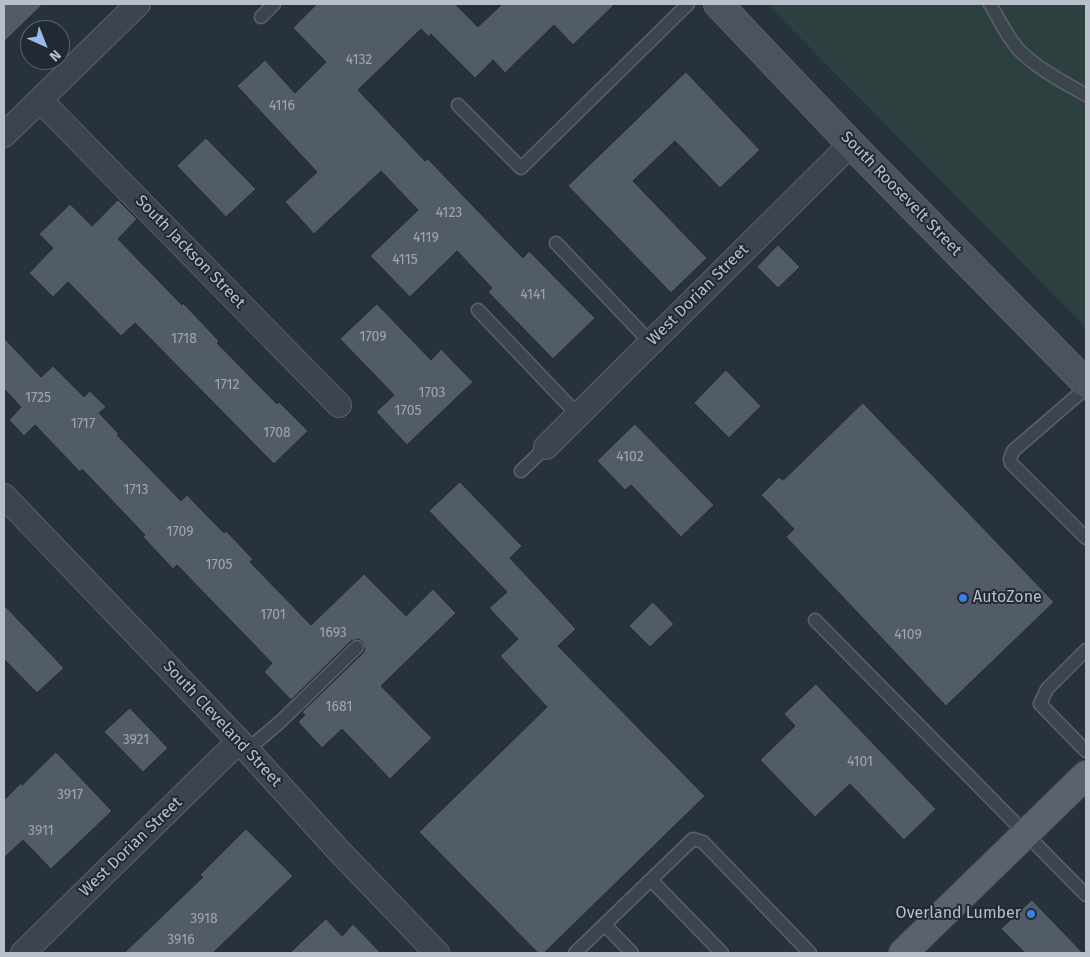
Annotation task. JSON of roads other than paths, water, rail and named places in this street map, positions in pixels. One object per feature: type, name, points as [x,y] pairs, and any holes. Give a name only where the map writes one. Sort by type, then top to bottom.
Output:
[{"type":"main road","points":[[904,953],[1086,775]]},
{"type":"street","points":[[4,135],[138,4]]},
{"type":"street","name":"South Roosevelt Street","points":[[718,4],[1086,383]]},
{"type":"street","name":"South Jackson Street","points":[[40,100],[339,405]]},
{"type":"street","name":"West Dorian Street","points":[[546,447],[852,144]]},
{"type":"street","name":"South Cleveland Street","points":[[4,496],[243,745],[340,851],[438,953]]},
{"type":"street","name":"West Dorian Street","points":[[23,953],[243,745]]},
{"type":"lane","points":[[260,17],[274,4]]},
{"type":"lane","points":[[458,105],[521,168],[688,4]]},
{"type":"lane","points":[[990,4],[1018,49],[1060,80],[1086,94]]},
{"type":"lane","points":[[556,243],[650,342]]},
{"type":"lane","points":[[478,310],[578,414]]},
{"type":"lane","points":[[1086,388],[1013,451],[1010,459],[1011,463],[1086,538]]},
{"type":"lane","points":[[521,471],[546,447]]},
{"type":"lane","points":[[816,620],[1086,895]]},
{"type":"lane","points":[[243,745],[280,722],[357,647]]},
{"type":"lane","points":[[1086,650],[1047,688],[1040,704],[1086,751]]},
{"type":"lane","points":[[575,953],[692,839],[703,842],[810,953]]},
{"type":"lane","points":[[651,880],[722,953]]},
{"type":"lane","points":[[605,925],[632,953]]},
{"type":"place","name":"AutoZone","points":[[963,598]]},
{"type":"place","name":"Overland Lumber","points":[[1031,914]]}]
